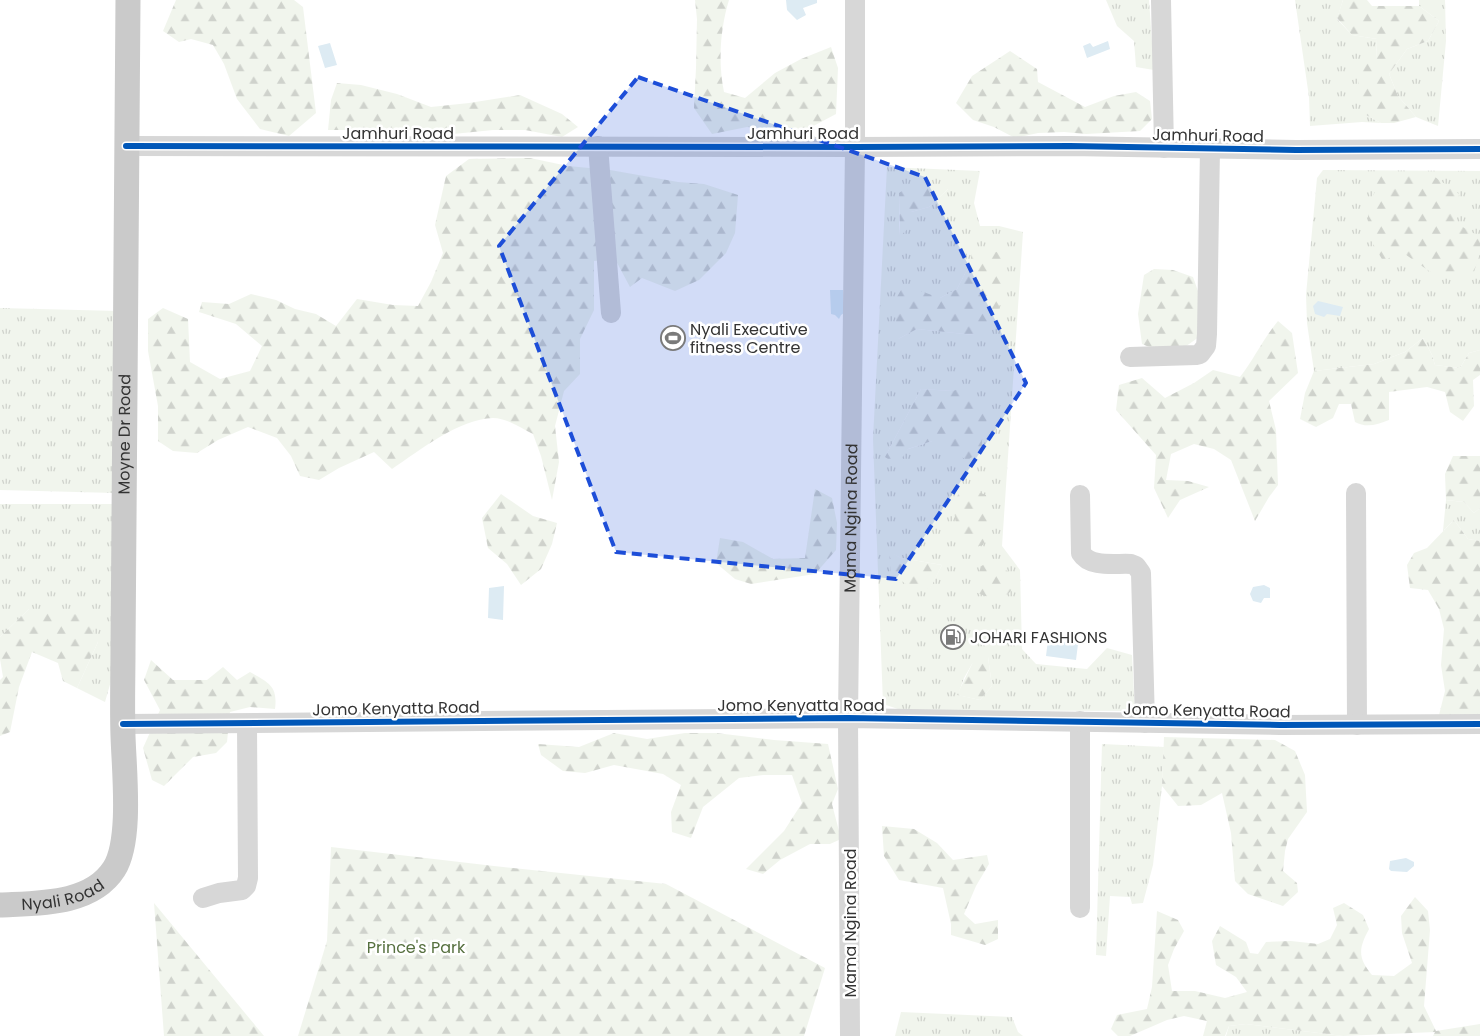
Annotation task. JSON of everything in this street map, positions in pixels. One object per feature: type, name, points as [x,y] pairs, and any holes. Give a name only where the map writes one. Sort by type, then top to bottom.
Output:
[{"type":"main road","name":"Moyne Dr Road","points":[[116,866],[123,839],[125,820],[123,724],[128,0]]},
{"type":"main road","name":"Nyali Road","points":[[0,905],[42,903],[89,892],[105,882],[116,866]]},
{"type":"street","name":"Mama Ngina Road","points":[[850,1036],[848,718],[856,147],[855,0]]},
{"type":"street","points":[[1161,0],[1164,148]]},
{"type":"street","name":"Jamhuri Road","points":[[126,146],[1070,146],[1296,150],[1480,149]]},
{"type":"street","points":[[598,146],[611,313]]},
{"type":"street","points":[[1130,357],[1196,355],[1200,354],[1206,346],[1208,334],[1210,148]]},
{"type":"street","points":[[1356,492],[1357,725]]},
{"type":"street","points":[[1080,494],[1081,553],[1084,557],[1093,562],[1131,564],[1136,566],[1142,573],[1145,723]]},
{"type":"street","name":"Jomo Kenyatta Road","points":[[123,724],[848,718],[1145,723],[1480,724]]},
{"type":"street","points":[[1080,721],[1080,908]]},
{"type":"street","points":[[203,898],[242,890],[246,886],[248,878],[247,724]]},
{"type":"highlighted area","points":[[638,77],[925,177],[1026,383],[896,579],[616,552],[499,246]]},
{"type":"green space","points":[[176,0],[294,0],[303,7],[316,113],[289,136],[260,129],[237,99],[224,64],[213,45],[191,39],[179,42],[163,31]]},
{"type":"green space","points":[[695,0],[729,0],[721,46],[724,92],[745,98],[775,73],[801,59],[831,47],[838,68],[836,114],[804,131],[747,127],[712,134],[694,108],[697,19]]},
{"type":"green space","points":[[1106,0],[1149,0],[1154,70],[1136,67],[1134,41],[1117,26]]},
{"type":"green space","points":[[1295,0],[1343,0],[1337,19],[1352,35],[1377,39],[1376,60],[1366,115],[1381,123],[1362,122],[1310,126],[1309,97]]},
{"type":"green space","points":[[1343,0],[1367,0],[1372,6],[1419,6],[1439,21],[1428,41],[1407,49],[1389,74],[1398,96],[1416,117],[1394,123],[1381,123],[1366,115],[1359,91],[1359,68],[1362,51],[1376,60],[1377,39],[1352,35],[1337,18]]},
{"type":"green space","points":[[1419,0],[1445,0],[1446,41],[1438,126],[1416,117],[1398,96],[1389,74],[1407,49],[1428,41],[1439,21],[1419,6]]},
{"type":"green space","points":[[1010,51],[1037,69],[1038,82],[1085,107],[1114,96],[1136,92],[1150,101],[1152,119],[1140,131],[1086,134],[1064,132],[1038,133],[1015,138],[994,127],[973,120],[956,103],[972,76]]},
{"type":"green space","points":[[337,83],[361,85],[397,94],[431,107],[520,95],[562,114],[578,127],[562,137],[525,130],[493,130],[453,134],[425,128],[389,132],[328,130],[331,100]]},
{"type":"green space","points":[[530,158],[568,166],[610,170],[678,182],[704,184],[738,195],[735,233],[726,253],[699,280],[675,291],[642,278],[630,287],[615,259],[594,261],[594,310],[580,339],[580,374],[564,391],[555,426],[559,462],[552,500],[541,456],[533,434],[498,418],[480,420],[453,430],[392,469],[374,452],[339,468],[319,480],[300,476],[291,456],[277,438],[248,427],[218,440],[197,453],[173,451],[158,441],[158,406],[148,351],[148,319],[163,308],[188,319],[190,362],[220,379],[250,371],[262,346],[236,324],[199,312],[202,302],[229,304],[251,294],[276,300],[295,309],[316,314],[336,326],[357,299],[393,305],[418,306],[431,282],[443,253],[435,225],[446,176],[469,159]]},
{"type":"green space","points":[[887,167],[980,171],[974,203],[980,226],[999,226],[1023,232],[1002,546],[1020,570],[1022,649],[1036,664],[1087,669],[1107,648],[1132,655],[1135,711],[901,710],[883,704],[873,439]],"holes":[[[948,189],[929,207],[911,212],[900,235],[899,193]],[[971,262],[974,335],[917,329],[898,339],[940,298],[957,289]],[[921,389],[953,391],[932,441],[885,457]],[[889,552],[901,558],[942,565],[930,588]],[[988,657],[992,686],[980,700],[958,695],[964,678],[972,664]]]},
{"type":"green space","points":[[1323,170],[1480,171],[1480,350],[1469,353],[1460,368],[1435,365],[1423,338],[1405,352],[1374,364],[1314,371],[1307,323],[1306,295],[1317,178]]},
{"type":"green space","points":[[1382,174],[1435,177],[1459,194],[1456,223],[1480,237],[1480,253],[1474,272],[1444,277],[1429,271],[1402,252],[1383,261],[1368,235],[1368,205],[1376,190],[1366,177]]},
{"type":"green space","points":[[912,184],[936,184],[948,189],[929,207],[911,212],[911,226],[900,236],[899,193]]},
{"type":"green space","points":[[971,251],[1001,252],[1007,279],[996,318],[974,335],[917,329],[898,339],[894,302],[904,285],[940,298],[957,289],[971,262]]},
{"type":"green space","points":[[1154,269],[1173,270],[1193,277],[1198,291],[1199,337],[1182,349],[1154,349],[1142,344],[1138,314],[1144,275]]},
{"type":"green space","points":[[0,308],[118,311],[115,493],[0,490]]},
{"type":"green space","points":[[1278,321],[1292,333],[1298,373],[1269,401],[1276,430],[1278,485],[1255,521],[1231,460],[1214,449],[1194,444],[1171,454],[1166,480],[1188,481],[1209,487],[1180,500],[1168,518],[1154,488],[1156,455],[1116,410],[1119,385],[1142,378],[1165,398],[1194,383],[1213,370],[1240,377]]},
{"type":"green space","points":[[1423,338],[1435,365],[1460,368],[1469,353],[1480,350],[1480,375],[1473,380],[1474,406],[1463,421],[1450,412],[1445,392],[1427,387],[1389,392],[1389,420],[1376,424],[1363,425],[1355,422],[1351,404],[1339,404],[1333,418],[1316,427],[1300,419],[1305,393],[1314,371],[1374,364],[1405,352]]},
{"type":"green space","points":[[968,385],[989,411],[979,453],[967,460],[932,441],[908,449],[897,465],[885,457],[921,389],[953,391]]},
{"type":"green space","points":[[1453,456],[1480,456],[1480,508],[1474,513],[1464,502],[1446,500],[1445,474]]},
{"type":"green space","points":[[963,486],[986,495],[991,527],[983,545],[965,550],[958,537],[953,504]]},
{"type":"green space","points":[[815,489],[832,498],[837,523],[836,550],[815,574],[751,584],[735,579],[716,563],[720,538],[743,542],[773,559],[805,558]]},
{"type":"green space","points":[[501,494],[533,516],[557,523],[552,544],[541,569],[521,585],[507,564],[488,548],[482,518]]},
{"type":"green space","points":[[1446,500],[1464,502],[1474,513],[1480,508],[1480,541],[1468,539],[1454,520],[1443,531]]},
{"type":"green space","points":[[0,504],[113,504],[113,674],[105,702],[77,688],[98,642],[29,609],[0,637]]},
{"type":"green space","points":[[1454,520],[1468,539],[1480,541],[1480,715],[1439,715],[1445,691],[1441,665],[1444,629],[1439,609],[1428,590],[1410,588],[1407,565],[1414,553],[1427,548]]},
{"type":"green space","points":[[889,551],[901,558],[942,565],[930,589],[909,586],[891,574]]},
{"type":"green space","points":[[992,561],[1021,580],[1008,594],[992,599],[973,591],[981,566]]},
{"type":"green space","points":[[29,609],[62,611],[87,617],[98,642],[77,688],[63,681],[58,663],[32,652],[19,687],[10,732],[0,736],[0,680],[3,677],[0,659],[0,637]]},
{"type":"green space","points":[[982,653],[988,657],[992,686],[980,700],[957,695],[972,664]]},
{"type":"green space","points":[[151,660],[173,680],[207,680],[223,667],[237,680],[250,672],[271,686],[275,695],[275,709],[250,707],[230,712],[227,742],[216,753],[193,757],[164,786],[152,780],[143,748],[160,710],[144,680]]},
{"type":"green space","points":[[614,733],[647,739],[685,733],[716,733],[828,744],[838,789],[832,804],[841,839],[830,844],[810,844],[780,860],[763,874],[746,869],[784,831],[802,803],[792,775],[763,775],[739,778],[703,807],[691,838],[672,832],[671,812],[681,785],[663,774],[614,765],[585,773],[563,771],[541,755],[538,744],[579,747]]},
{"type":"green space","points":[[1164,737],[1275,740],[1295,751],[1305,775],[1307,812],[1288,839],[1283,871],[1297,883],[1298,892],[1283,906],[1248,894],[1235,881],[1231,833],[1222,793],[1201,805],[1178,806],[1162,786]]},
{"type":"green space","points":[[1102,744],[1164,747],[1162,786],[1153,865],[1143,903],[1132,904],[1130,897],[1110,896],[1106,956],[1096,955]]},
{"type":"green space","points":[[882,826],[914,829],[937,843],[953,860],[987,855],[989,864],[976,886],[964,914],[975,924],[998,920],[998,939],[985,945],[951,935],[951,924],[943,888],[899,880],[884,856]]},
{"type":"green space","name":"Prince's Park","points":[[331,847],[666,884],[825,968],[804,1036],[298,1036],[327,941]]},
{"type":"green space","points":[[1415,897],[1428,911],[1430,930],[1424,1006],[1436,1031],[1480,1024],[1480,1036],[1433,1036],[1435,1032],[1343,1036],[1246,1024],[1229,1026],[1225,1036],[1203,1036],[1207,1021],[1184,1016],[1167,1020],[1130,1036],[1118,1036],[1111,1029],[1117,1015],[1147,1009],[1152,987],[1157,911],[1178,920],[1184,931],[1168,965],[1172,991],[1195,991],[1225,998],[1247,992],[1236,977],[1216,965],[1212,941],[1220,926],[1246,942],[1250,953],[1258,954],[1266,942],[1291,941],[1318,944],[1330,939],[1337,925],[1333,908],[1344,903],[1363,915],[1369,929],[1361,952],[1367,969],[1372,975],[1394,976],[1412,963],[1402,933],[1401,916]]},
{"type":"green space","points":[[154,903],[264,1036],[164,1036]]},
{"type":"green space","points":[[901,1012],[1012,1017],[1018,1032],[1023,1036],[895,1036]]},
{"type":"green space","points":[[1246,1024],[1343,1036],[1226,1036],[1229,1026]]},
{"type":"shaded area","points":[[786,0],[817,0],[817,3],[803,8],[806,15],[797,20],[787,10]]},
{"type":"shaded area","points":[[1108,41],[1110,49],[1087,58],[1083,46],[1090,43],[1093,47]]},
{"type":"shaded area","points":[[330,43],[337,65],[325,68],[318,46]]},
{"type":"shaded area","points":[[830,290],[843,290],[844,313],[839,319],[831,314]]},
{"type":"shaded area","points":[[1318,301],[1343,307],[1340,316],[1327,314],[1324,317],[1315,314],[1313,306]]},
{"type":"shaded area","points":[[1264,585],[1270,588],[1270,598],[1264,598],[1261,603],[1253,601],[1250,594],[1253,587]]},
{"type":"shaded area","points":[[504,586],[503,620],[488,618],[489,588]]},
{"type":"shaded area","points":[[1048,640],[1078,644],[1076,660],[1046,656]]},
{"type":"shaded area","points":[[1406,858],[1414,862],[1414,866],[1407,872],[1391,871],[1389,869],[1390,861]]},
{"type":"cycle path","points":[[126,146],[1070,146],[1296,150],[1480,149]]},
{"type":"cycle path","points":[[123,724],[848,718],[1280,725],[1480,724]]},
{"type":"place","name":"Nyali Executive fitness Centre","points":[[673,338]]},
{"type":"place","name":"JOHARI FASHIONS","points":[[953,637]]}]
